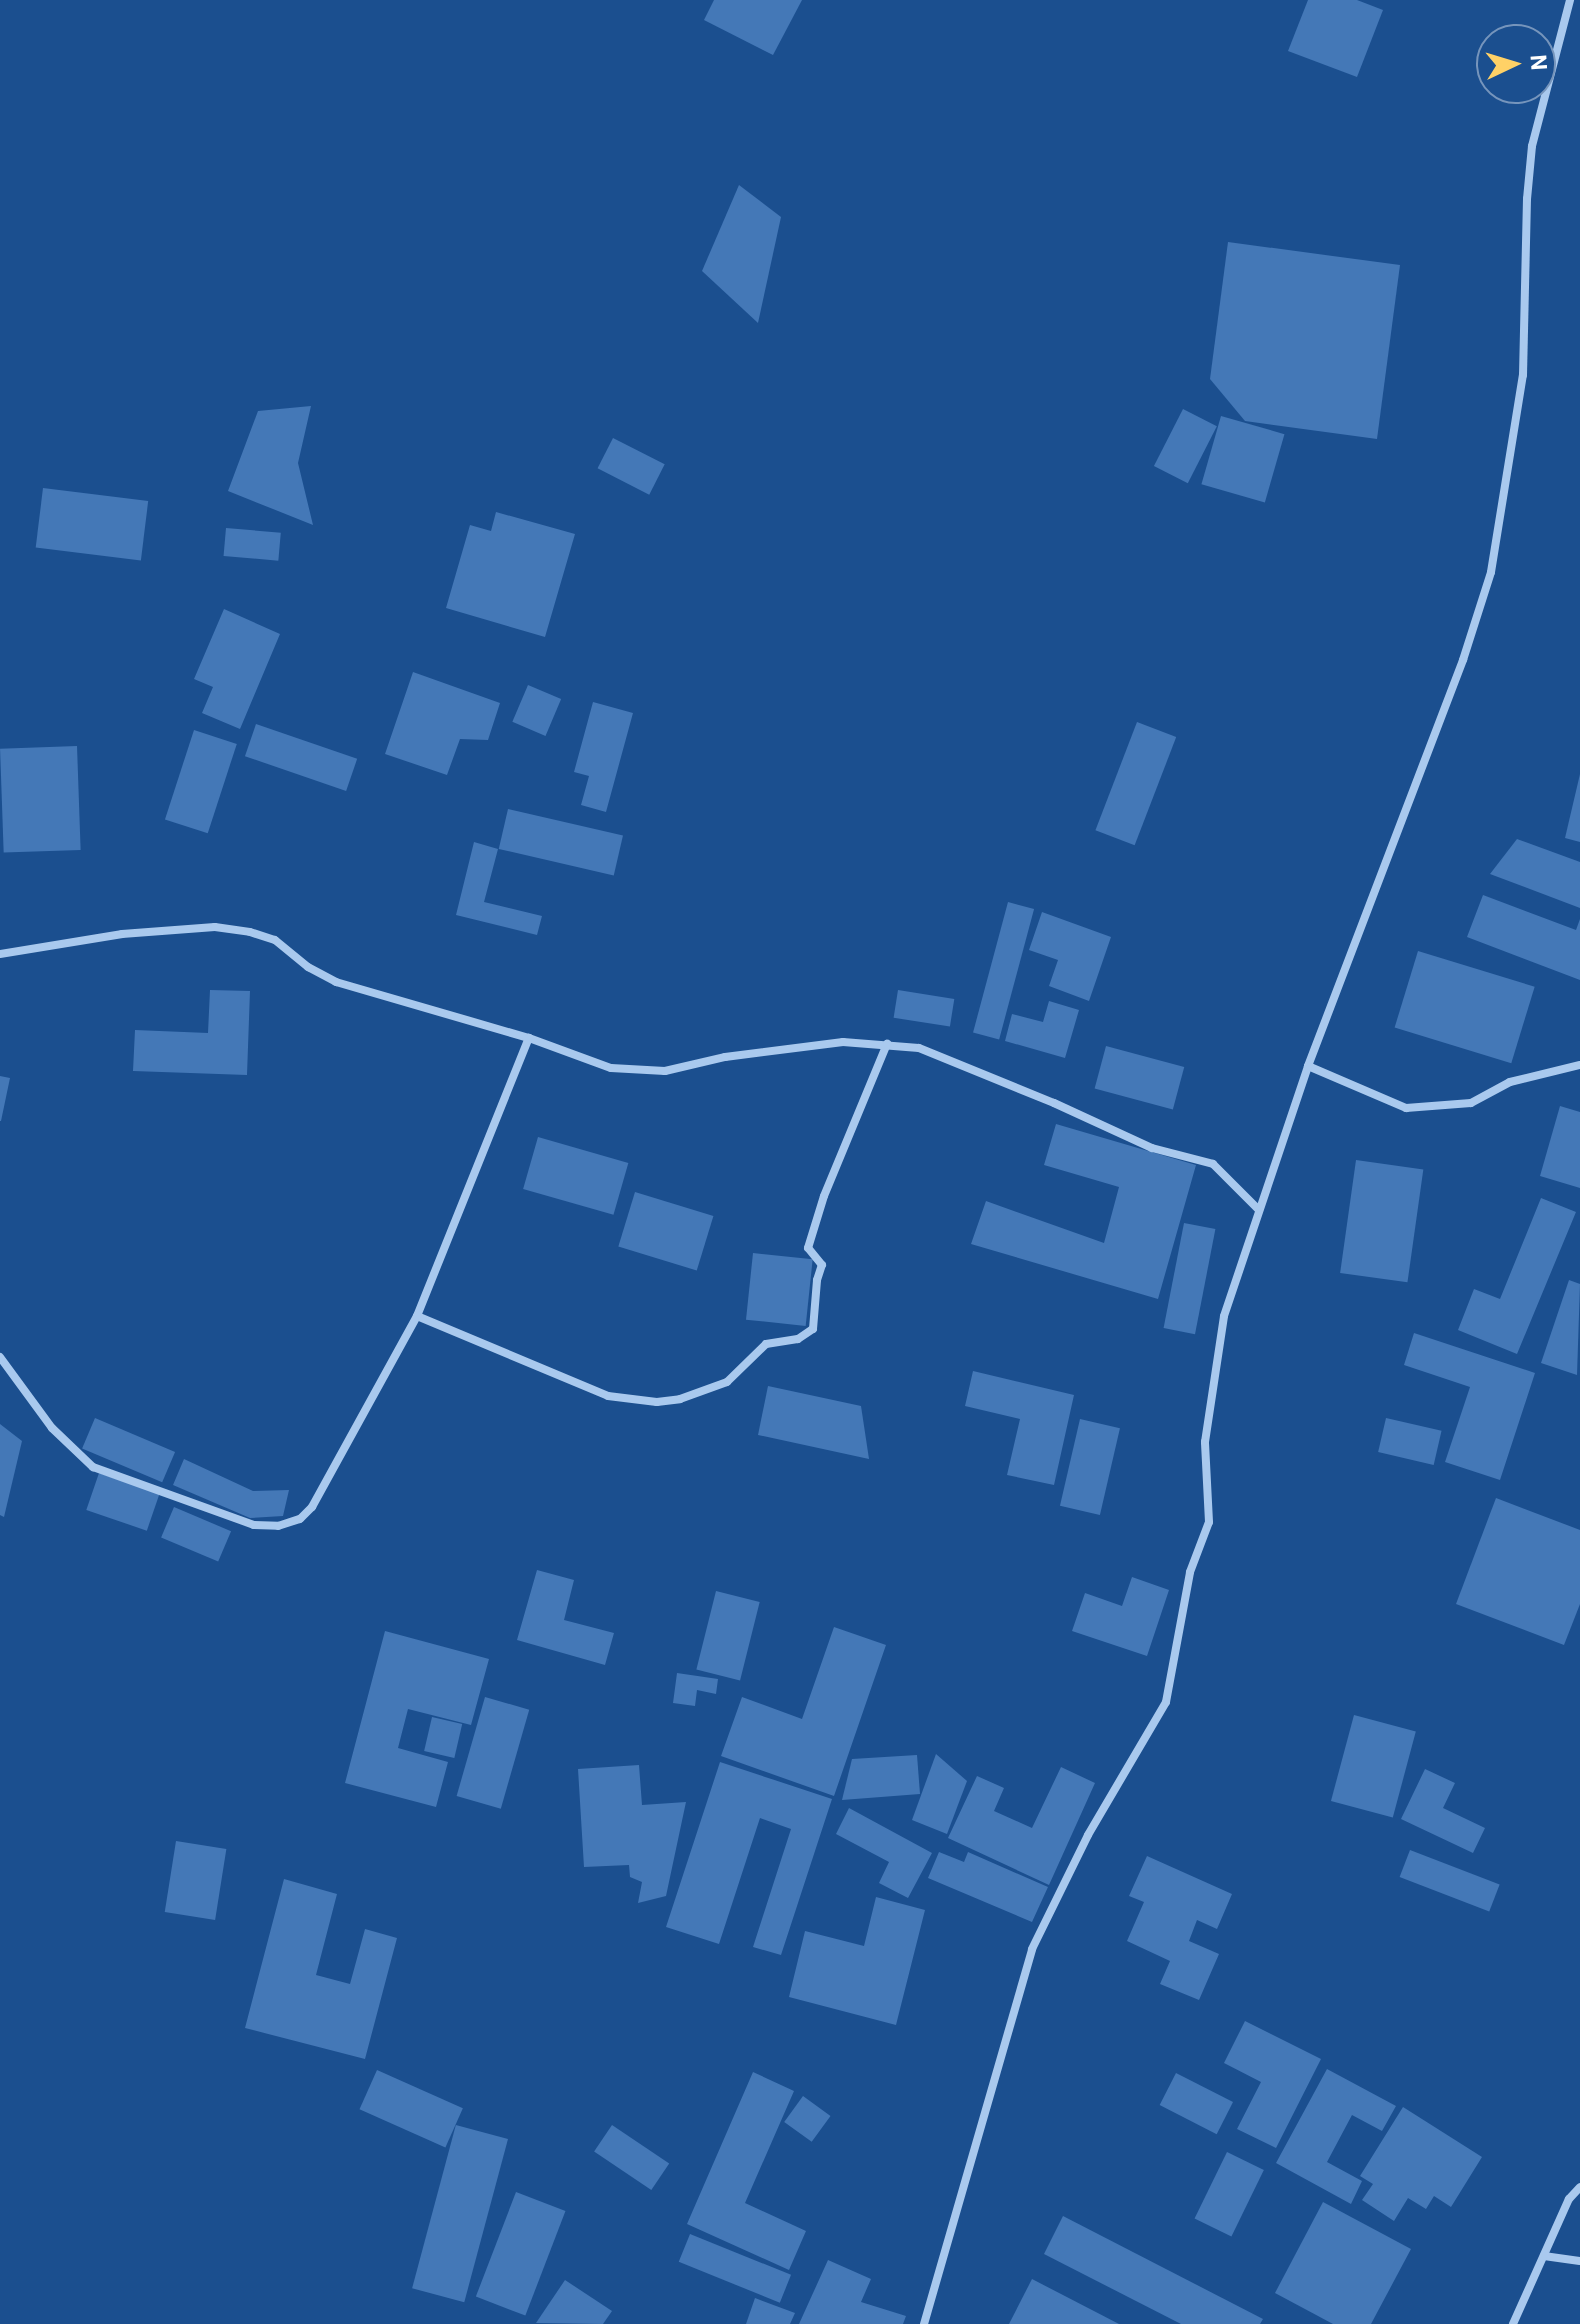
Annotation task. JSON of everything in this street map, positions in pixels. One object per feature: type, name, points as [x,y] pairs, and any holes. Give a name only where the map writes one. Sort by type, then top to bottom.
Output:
[{"type":"street","points":[[924,2324],[1032,1949],[1088,1835],[1166,1702],[1190,1572],[1209,1522],[1210,1483],[1205,1442],[1224,1316],[1308,1066],[1463,660],[1491,572],[1523,375],[1527,199],[1532,146],[1570,0]]},
{"type":"street","points":[[0,954],[122,934],[215,927],[250,932],[275,940],[308,967],[336,982],[529,1038],[611,1068],[665,1071],[792,1046],[843,1042],[919,1048],[1054,1103],[1152,1148],[1213,1164],[1259,1210]]},
{"type":"street","points":[[0,1357],[52,1428],[93,1467],[254,1525],[278,1526],[300,1519],[312,1507],[417,1316],[529,1038]]},
{"type":"street","points":[[417,1316],[608,1396],[657,1402],[680,1399],[727,1382],[766,1344],[798,1339],[813,1329],[817,1280],[822,1265],[808,1248],[824,1196],[887,1044]]},
{"type":"street","points":[[1308,1066],[1406,1108],[1471,1103],[1510,1082],[1580,1065]]},
{"type":"street","points":[[1513,2324],[1569,2199],[1580,2187]]},
{"type":"street","points":[[1544,2256],[1580,2261]]},
{"type":"building","points":[[714,0],[802,0],[773,55],[704,20]]},
{"type":"building","points":[[1308,0],[1357,0],[1383,10],[1357,77],[1288,51]]},
{"type":"building","points":[[739,185],[781,217],[758,323],[702,271]]},
{"type":"building","points":[[1228,242],[1400,265],[1377,439],[1245,421],[1210,379]]},
{"type":"building","points":[[311,406],[298,463],[313,525],[228,491],[258,411]]},
{"type":"building","points":[[1183,409],[1217,426],[1188,483],[1154,466]]},
{"type":"building","points":[[1221,416],[1284,434],[1265,502],[1201,484]]},
{"type":"building","points":[[613,438],[665,464],[649,495],[598,468]]},
{"type":"building","points":[[43,488],[148,501],[141,560],[36,548]]},
{"type":"building","points":[[496,512],[575,534],[545,637],[446,608],[470,525],[491,531]]},
{"type":"building","points":[[226,528],[281,533],[278,561],[224,556]]},
{"type":"building","points":[[224,609],[280,634],[240,729],[202,713],[213,687],[194,679]]},
{"type":"building","points":[[413,672],[500,703],[488,740],[460,739],[447,775],[385,754]]},
{"type":"building","points":[[528,685],[561,699],[546,736],[512,722]]},
{"type":"building","points":[[593,702],[633,713],[606,812],[581,805],[589,776],[574,772]]},
{"type":"building","points":[[1137,722],[1176,737],[1135,845],[1095,830]]},
{"type":"building","points":[[256,724],[357,759],[346,791],[245,756]]},
{"type":"building","points":[[194,730],[237,744],[208,833],[165,819]]},
{"type":"building","points":[[77,746],[81,850],[4,853],[0,749]]},
{"type":"building","points":[[1580,774],[1580,842],[1565,838]]},
{"type":"building","points":[[508,809],[623,836],[614,875],[499,849]]},
{"type":"building","points":[[1517,839],[1580,862],[1580,908],[1490,874]]},
{"type":"building","points":[[474,842],[498,849],[484,902],[542,916],[537,935],[456,915]]},
{"type":"building","points":[[1483,895],[1576,930],[1580,919],[1580,980],[1467,937]]},
{"type":"building","points":[[1008,902],[1034,909],[999,1039],[973,1032]]},
{"type":"building","points":[[1042,912],[1111,937],[1089,1001],[1049,986],[1058,960],[1029,950]]},
{"type":"building","points":[[1418,951],[1535,987],[1511,1063],[1395,1028]]},
{"type":"building","points":[[210,990],[250,991],[247,1075],[133,1071],[135,1030],[208,1033]]},
{"type":"building","points":[[898,990],[954,999],[950,1027],[894,1018]]},
{"type":"building","points":[[1049,1001],[1079,1010],[1065,1058],[1005,1041],[1012,1014],[1043,1022]]},
{"type":"building","points":[[1106,1046],[1184,1067],[1173,1109],[1095,1089]]},
{"type":"building","points":[[0,1076],[10,1078],[1,1121],[0,1121]]},
{"type":"building","points":[[1560,1106],[1580,1112],[1580,1188],[1540,1176]]},
{"type":"building","points":[[1056,1124],[1196,1165],[1158,1299],[971,1244],[986,1201],[1104,1243],[1119,1187],[1044,1165]]},
{"type":"building","points":[[538,1137],[628,1163],[613,1215],[523,1189]]},
{"type":"building","points":[[1356,1160],[1423,1169],[1407,1282],[1340,1273]]},
{"type":"building","points":[[635,1192],[713,1216],[697,1270],[618,1247]]},
{"type":"building","points":[[1541,1198],[1576,1212],[1517,1354],[1458,1330],[1474,1289],[1500,1299]]},
{"type":"building","points":[[1184,1223],[1215,1229],[1195,1334],[1164,1328]]},
{"type":"building","points":[[753,1253],[813,1259],[806,1326],[746,1320]]},
{"type":"building","points":[[1569,1280],[1580,1284],[1577,1375],[1541,1363]]},
{"type":"building","points":[[1414,1333],[1535,1373],[1500,1480],[1445,1462],[1470,1387],[1404,1365]]},
{"type":"building","points":[[973,1371],[1074,1395],[1054,1485],[1007,1475],[1020,1419],[965,1406]]},
{"type":"building","points":[[768,1386],[861,1406],[869,1459],[758,1435]]},
{"type":"building","points":[[95,1418],[175,1452],[162,1482],[82,1448]]},
{"type":"building","points":[[1386,1418],[1442,1431],[1434,1465],[1378,1452]]},
{"type":"building","points":[[1080,1419],[1120,1428],[1100,1515],[1060,1506]]},
{"type":"building","points":[[0,1424],[22,1441],[4,1517],[0,1515]]},
{"type":"building","points":[[184,1459],[253,1491],[289,1490],[283,1516],[250,1518],[173,1485]]},
{"type":"building","points":[[99,1473],[160,1494],[147,1531],[86,1510]]},
{"type":"building","points":[[1496,1498],[1580,1530],[1580,1604],[1564,1645],[1456,1604]]},
{"type":"building","points":[[174,1507],[231,1531],[218,1562],[161,1537]]},
{"type":"building","points":[[537,1570],[574,1580],[564,1620],[614,1633],[605,1665],[517,1640]]},
{"type":"building","points":[[1132,1577],[1169,1590],[1147,1656],[1072,1631],[1085,1593],[1122,1606]]},
{"type":"building","points":[[716,1591],[760,1602],[740,1680],[696,1670]]},
{"type":"building","points":[[834,1627],[886,1645],[834,1796],[721,1756],[742,1697],[802,1719]]},
{"type":"building","points":[[385,1631],[489,1659],[471,1725],[408,1709],[398,1748],[448,1762],[436,1807],[345,1783]]},
{"type":"building","points":[[677,1673],[718,1679],[716,1694],[697,1690],[695,1706],[673,1703]]},
{"type":"building","points":[[485,1697],[529,1710],[501,1809],[457,1796]]},
{"type":"building","points":[[1354,1715],[1416,1732],[1393,1818],[1331,1801]]},
{"type":"building","points":[[432,1717],[462,1724],[454,1758],[424,1751]]},
{"type":"building","points":[[936,1754],[967,1781],[947,1834],[912,1820]]},
{"type":"building","points":[[917,1755],[920,1794],[842,1800],[852,1759]]},
{"type":"building","points":[[720,1762],[832,1799],[781,1955],[753,1947],[791,1829],[760,1818],[719,1944],[666,1927]]},
{"type":"building","points":[[639,1765],[642,1805],[686,1802],[666,1896],[638,1903],[642,1882],[630,1877],[629,1865],[584,1867],[578,1769]]},
{"type":"building","points":[[1061,1767],[1095,1783],[1049,1885],[948,1838],[977,1776],[1004,1788],[994,1811],[1032,1828]]},
{"type":"building","points":[[1425,1769],[1455,1783],[1443,1808],[1485,1828],[1473,1853],[1401,1819]]},
{"type":"building","points":[[849,1808],[932,1853],[908,1898],[879,1883],[889,1862],[836,1834]]},
{"type":"building","points":[[176,1841],[226,1849],[215,1920],[165,1912]]},
{"type":"building","points":[[1410,1850],[1500,1884],[1489,1911],[1400,1877]]},
{"type":"building","points":[[939,1852],[964,1862],[968,1852],[1048,1887],[1032,1922],[928,1878]]},
{"type":"building","points":[[1147,1856],[1232,1894],[1217,1929],[1197,1920],[1189,1941],[1219,1954],[1199,2000],[1160,1984],[1170,1961],[1127,1941],[1144,1902],[1129,1896]]},
{"type":"building","points":[[284,1879],[337,1894],[316,1975],[350,1984],[365,1929],[397,1938],[365,2059],[245,2028]]},
{"type":"building","points":[[876,1897],[925,1910],[896,2025],[789,1997],[805,1931],[864,1946]]},
{"type":"building","points":[[1245,2021],[1321,2059],[1276,2148],[1237,2129],[1261,2082],[1224,2063]]},
{"type":"building","points":[[1327,2069],[1396,2106],[1382,2131],[1352,2115],[1327,2162],[1362,2181],[1351,2204],[1276,2163]]},
{"type":"building","points":[[377,2070],[463,2108],[445,2148],[360,2109]]},
{"type":"building","points":[[753,2072],[794,2091],[745,2203],[806,2231],[789,2270],[687,2224]]},
{"type":"building","points":[[1176,2073],[1233,2102],[1217,2134],[1160,2105]]},
{"type":"building","points":[[803,2096],[831,2116],[812,2142],[784,2122]]},
{"type":"building","points":[[1403,2107],[1482,2157],[1451,2207],[1434,2196],[1426,2209],[1408,2198],[1394,2221],[1362,2200],[1373,2184],[1360,2176]]},
{"type":"building","points":[[456,2125],[508,2139],[464,2302],[412,2288]]},
{"type":"building","points":[[612,2125],[669,2164],[651,2190],[594,2152]]},
{"type":"building","points":[[1227,2152],[1264,2170],[1231,2236],[1195,2219]]},
{"type":"building","points":[[516,2192],[565,2211],[525,2316],[476,2297]]},
{"type":"building","points":[[1323,2202],[1411,2249],[1371,2324],[1333,2324],[1275,2293]]},
{"type":"building","points":[[1063,2216],[1263,2319],[1260,2324],[1181,2324],[1044,2254]]},
{"type":"building","points":[[690,2234],[791,2275],[780,2303],[679,2262]]},
{"type":"building","points":[[828,2260],[871,2279],[861,2302],[906,2316],[903,2324],[799,2324]]},
{"type":"building","points":[[1032,2279],[1119,2324],[1009,2324]]},
{"type":"building","points":[[565,2280],[612,2311],[603,2324],[536,2323]]},
{"type":"building","points":[[755,2298],[795,2313],[790,2324],[746,2324]]}]
